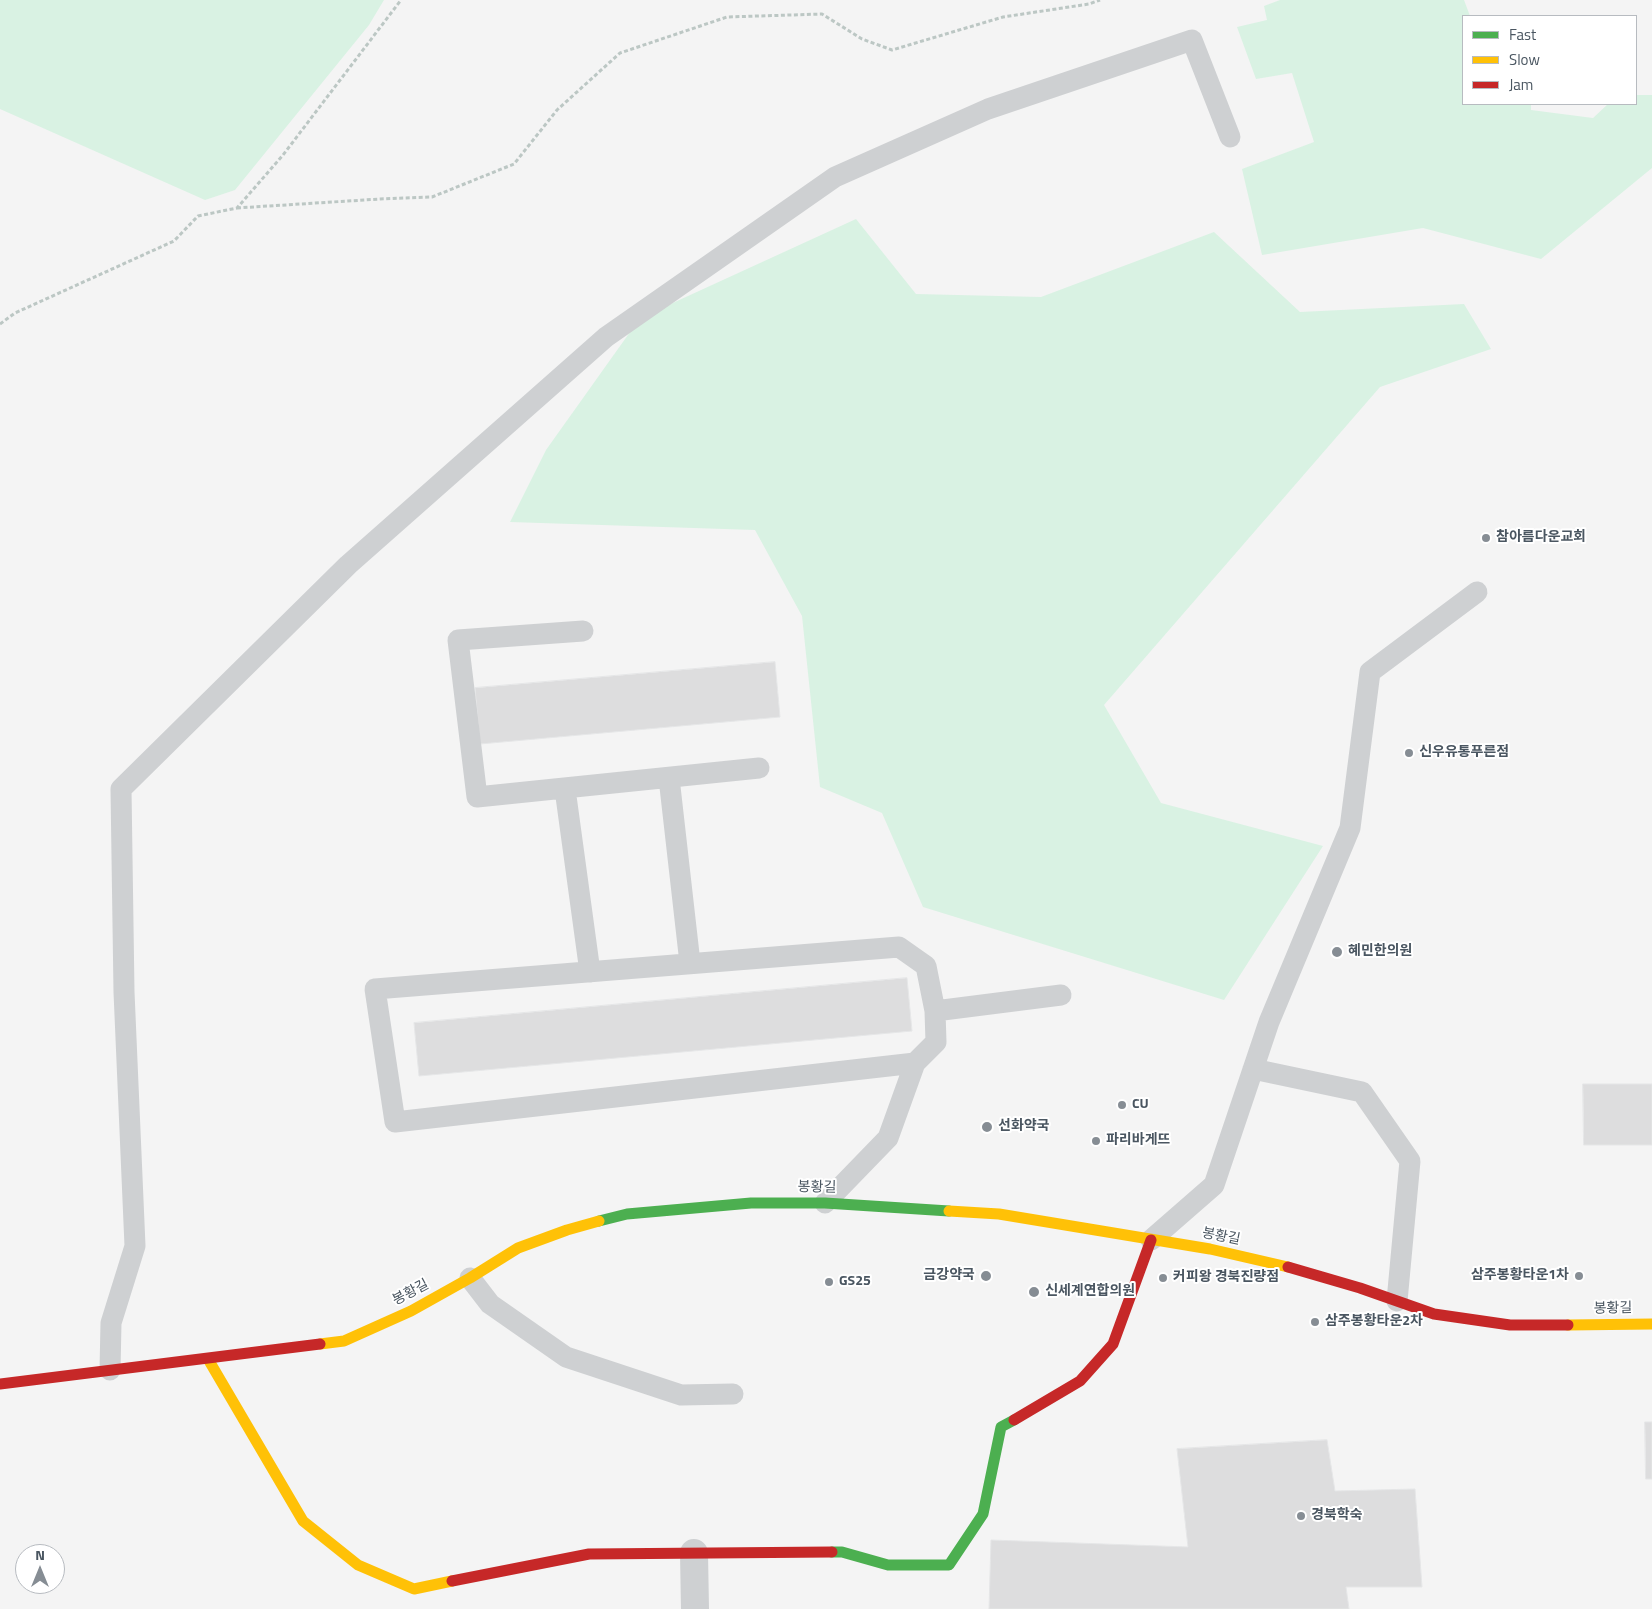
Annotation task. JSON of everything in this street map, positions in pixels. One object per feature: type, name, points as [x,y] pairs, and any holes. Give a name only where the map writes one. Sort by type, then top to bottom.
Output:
[{"type":"street","name":"봉황길","points":[[0,1384],[344,1341],[411,1311],[518,1248],[567,1230],[627,1214],[751,1203],[825,1203],[999,1214],[1210,1249],[1291,1268],[1434,1314],[1510,1325],[1652,1324]]},
{"type":"street","points":[[208,1359],[303,1521],[358,1565],[414,1589],[589,1554],[842,1552],[888,1565],[949,1565],[983,1514],[1002,1427],[1080,1381],[1113,1344],[1151,1240]]},
{"type":"street","points":[[694,1553],[695,1609]]},
{"type":"lane","points":[[110,1370],[111,1323],[135,1246],[124,992],[121,789],[348,565],[606,337],[835,177],[988,109],[1192,40],[1230,137]]},
{"type":"lane","points":[[1151,1240],[1214,1185],[1269,1022],[1350,828],[1370,672],[1477,592]]},
{"type":"lane","points":[[583,632],[458,640],[477,797],[759,768]]},
{"type":"lane","points":[[669,778],[690,963]]},
{"type":"lane","points":[[565,789],[590,972]]},
{"type":"lane","points":[[825,1203],[888,1138],[916,1063],[936,1042],[935,1011],[926,966],[899,947],[375,989],[395,1122],[916,1063]]},
{"type":"lane","points":[[935,1011],[1061,995]]},
{"type":"lane","points":[[1253,1069],[1362,1092],[1410,1161],[1396,1301]]},
{"type":"lane","points":[[470,1278],[490,1304],[566,1357],[681,1394],[733,1394]]},
{"type":"path","points":[[237,208],[283,155],[401,0]]},
{"type":"path","points":[[0,324],[15,313],[174,241],[198,216],[237,208],[380,198],[432,197],[514,164],[557,110],[620,53],[727,17],[822,14],[862,39],[892,50],[1003,17],[1089,4],[1100,0]]},
{"type":"green space","points":[[0,0],[384,0],[369,25],[235,190],[205,200],[0,109]]},
{"type":"green space","points":[[1280,0],[1464,0],[1470,15],[1462,15],[1462,105],[1531,105],[1531,110],[1593,118],[1607,105],[1637,105],[1637,95],[1652,95],[1652,168],[1541,259],[1423,228],[1262,255],[1242,169],[1314,142],[1292,73],[1256,79],[1237,27],[1267,20],[1264,6]]},
{"type":"green space","points":[[856,219],[916,294],[1041,297],[1214,232],[1300,312],[1464,304],[1491,349],[1380,387],[1104,705],[1161,803],[1323,846],[1224,1000],[923,907],[882,813],[820,787],[802,616],[755,530],[510,522],[546,450],[640,318]]},
{"type":"building","points":[[775,662],[780,717],[480,744],[475,688]]},
{"type":"building","points":[[907,978],[912,1031],[419,1076],[414,1023]]},
{"type":"building","points":[[1583,1084],[1652,1084],[1652,1145],[1584,1145]]},
{"type":"building","points":[[1645,1422],[1652,1422],[1652,1479],[1646,1479]]},
{"type":"building","name":"경북학숙","points":[[1327,1440],[1335,1491],[1415,1489],[1422,1587],[1346,1587],[1349,1609],[989,1609],[991,1540],[1188,1547],[1177,1449]]},
{"type":"traffic: fast","points":[[599,1221],[627,1214],[751,1203],[825,1203],[949,1211]]},
{"type":"traffic: fast","points":[[832,1552],[842,1552],[888,1565],[949,1565],[983,1514],[1001,1427],[1014,1420]]},
{"type":"traffic: slow","points":[[949,1211],[999,1214],[1210,1249],[1288,1267]]},
{"type":"traffic: slow","points":[[320,1344],[344,1341],[411,1311],[518,1248],[567,1230],[599,1221]]},
{"type":"traffic: slow","points":[[1568,1325],[1652,1324]]},
{"type":"traffic: slow","points":[[208,1359],[303,1521],[358,1565],[414,1589],[452,1581]]},
{"type":"traffic: jam","points":[[1014,1420],[1080,1381],[1113,1344],[1151,1240]]},
{"type":"traffic: jam","points":[[1288,1267],[1360,1288],[1434,1314],[1510,1325],[1568,1325]]},
{"type":"traffic: jam","points":[[0,1384],[320,1344]]},
{"type":"traffic: jam","points":[[452,1581],[589,1554],[832,1552]]},
{"type":"place","name":"참아름다운교회","points":[[1486,538]]},
{"type":"place","name":"신우유통푸른점","points":[[1409,753]]},
{"type":"place","name":"혜민한의원","points":[[1337,952]]},
{"type":"place","name":"CU","points":[[1122,1105]]},
{"type":"place","name":"선화약국","points":[[987,1127]]},
{"type":"place","name":"파리바게뜨","points":[[1096,1141]]},
{"type":"place","name":"금강약국","points":[[986,1276]]},
{"type":"place","name":"삼주봉황타운1차","points":[[1579,1276]]},
{"type":"place","name":"커피왕 경북진량점","points":[[1163,1278]]},
{"type":"place","name":"GS25","points":[[829,1282]]},
{"type":"place","name":"신세계연합의원","points":[[1034,1292]]},
{"type":"place","name":"삼주봉황타운2차","points":[[1315,1322]]},
{"type":"place","name":"경북학숙","points":[[1301,1516]]}]
